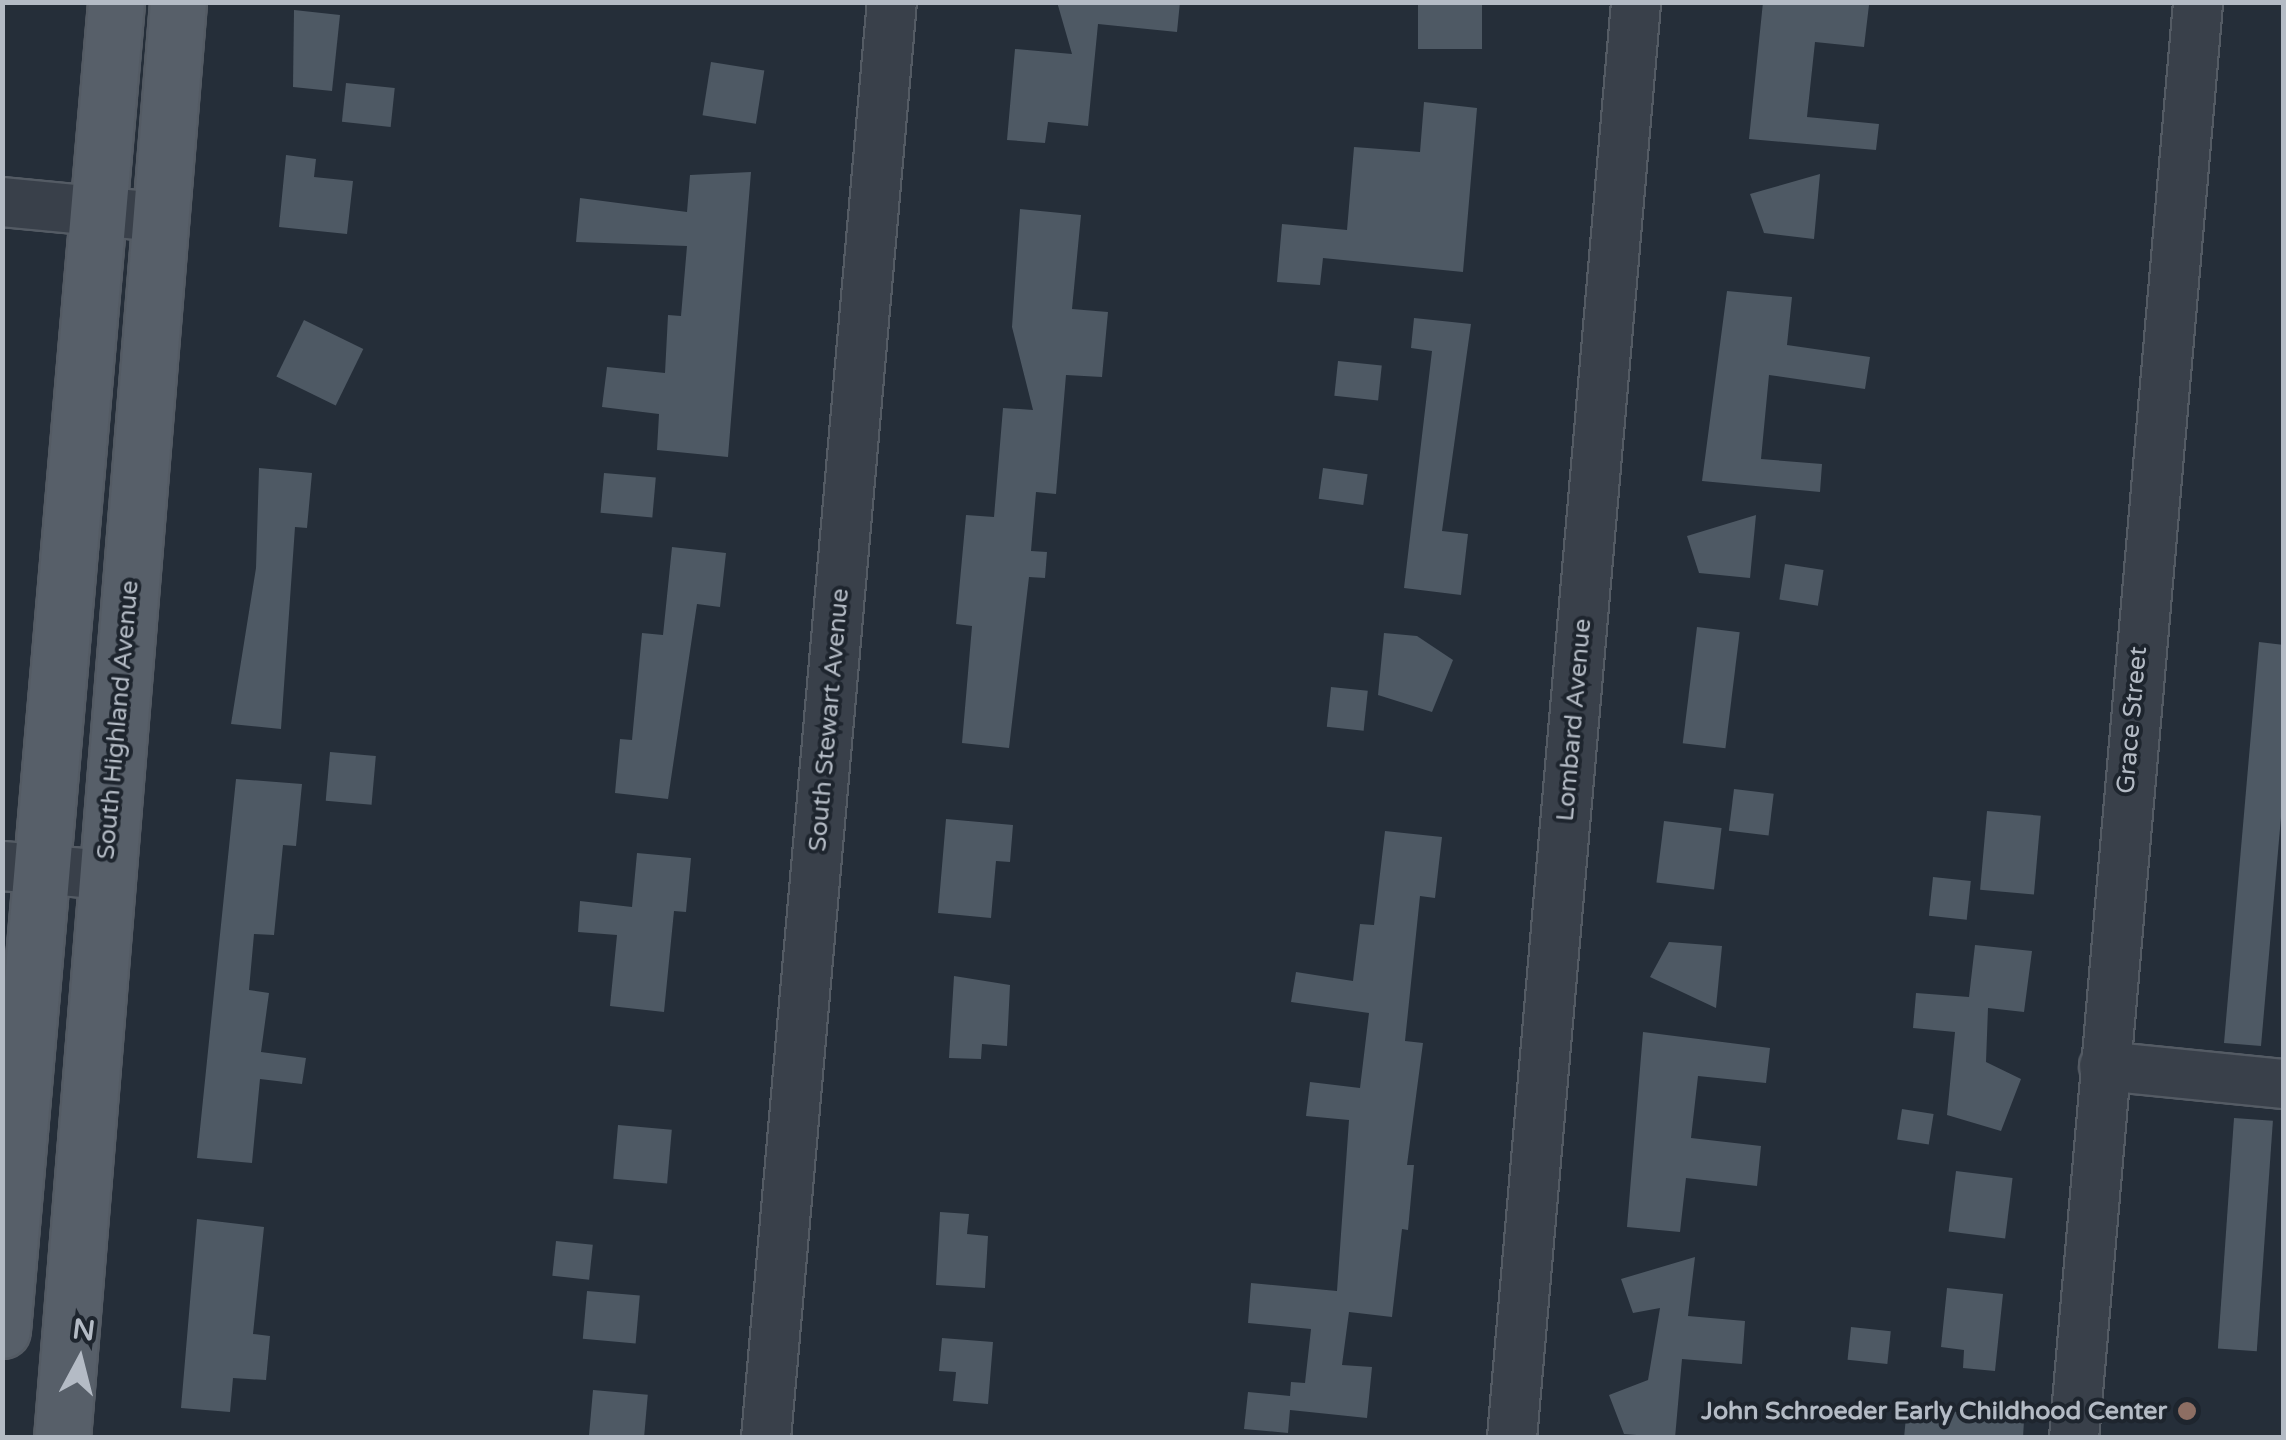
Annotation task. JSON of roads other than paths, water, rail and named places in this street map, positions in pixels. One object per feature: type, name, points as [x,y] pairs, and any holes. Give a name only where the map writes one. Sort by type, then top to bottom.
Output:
[{"type":"main road","points":[[2,1330],[20,867],[97,210],[116,2]]},
{"type":"main road","name":"South Highland Avenue","points":[[62,1438],[178,2]]},
{"type":"street","name":"South Stewart Avenue","points":[[766,1438],[892,2]]},
{"type":"street","name":"Lombard Avenue","points":[[1512,1438],[1636,2]]},
{"type":"street","name":"Grace Street","points":[[2074,1438],[2198,2]]},
{"type":"street","points":[[2,202],[158,217]]},
{"type":"street","points":[[20,867],[106,875]]},
{"type":"street","points":[[2104,1066],[2284,1084]]},
{"type":"place","name":"John Schroeder Early Childhood Center","points":[[2187,1411]]}]
